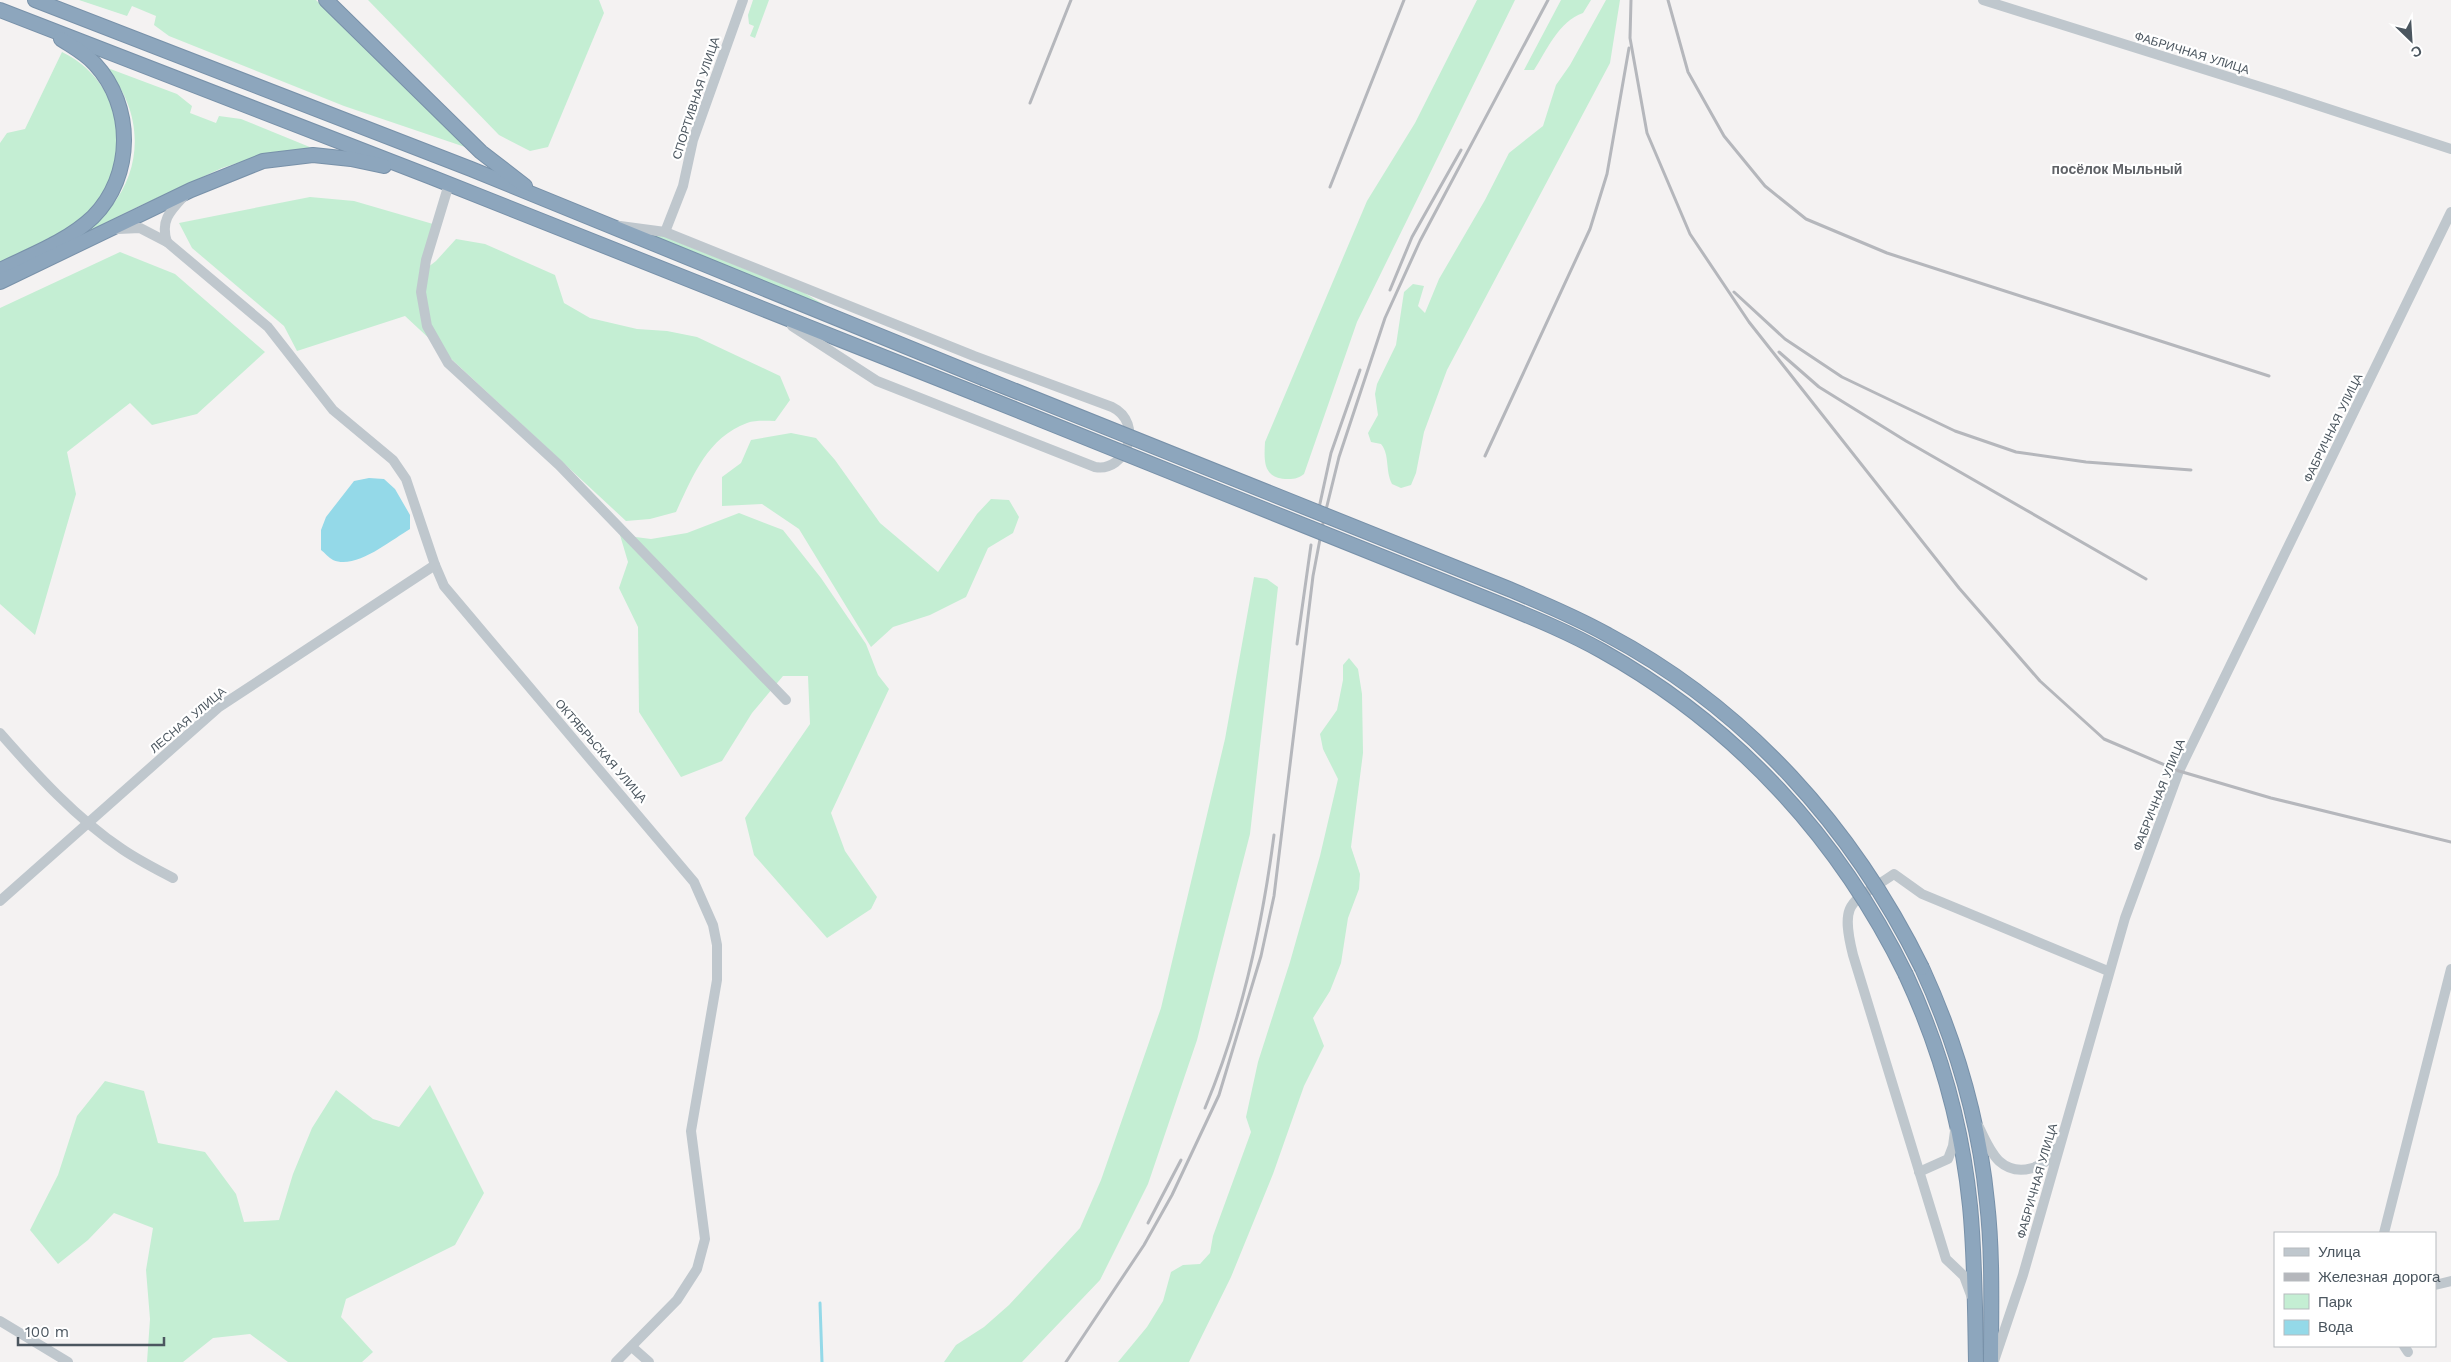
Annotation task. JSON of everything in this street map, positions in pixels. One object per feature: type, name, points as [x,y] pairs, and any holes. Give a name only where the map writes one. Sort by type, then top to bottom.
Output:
[{"type":"highway","points":[[35,0],[539,197],[876,335],[1509,589],[1569,615],[1645,656],[1714,705],[1744,729],[1797,781],[1844,837],[1866,868],[1904,931],[1938,1004],[1965,1080],[1974,1118],[1983,1165],[1990,1239],[1992,1362]]},
{"type":"highway","points":[[326,0],[481,152],[539,197]]},
{"type":"highway","points":[[0,10],[449,184],[1502,605],[1562,631],[1636,671],[1703,718],[1732,742],[1784,793],[1852,878],[1889,940],[1931,1035],[1955,1112],[1970,1204],[1976,1362]]},
{"type":"highway","points":[[0,270],[48,247],[87,222],[111,193],[120,173],[124,157],[124,133],[120,110],[103,74],[82,52],[35,23]]},
{"type":"highway","points":[[0,282],[191,190],[244,167],[273,159],[298,156],[351,159],[431,177]]},
{"type":"street","name":"СПОРТИВНАЯ УЛИЦА","points":[[664,232],[682,186],[693,140],[743,0]]},
{"type":"street","name":"ФАБРИЧНАЯ УЛИЦА","points":[[1983,0],[2451,149]]},
{"type":"street","points":[[449,184],[426,260],[421,292],[427,326],[448,363],[559,465],[786,700]]},
{"type":"street","points":[[167,242],[164,227],[166,216],[191,190]]},
{"type":"street","name":"ФАБРИЧНАЯ УЛИЦА","points":[[1992,1362],[2016,1299],[2108,971],[2125,918],[2180,771],[2451,212]]},
{"type":"street","points":[[600,222],[664,232],[974,356],[1119,410],[1128,421],[1130,428],[1130,435],[1125,450],[1115,462],[1108,466],[1095,467],[901,392],[858,370],[802,332],[739,299]]},
{"type":"street","name":"ОКТЯБРЬСКАЯ УЛИЦА","points":[[104,232],[126,227],[140,228],[167,242],[268,327],[333,410],[393,460],[406,480],[444,586],[694,882],[713,925],[717,945],[717,980],[691,1131],[705,1239],[697,1269],[677,1300],[616,1362]]},
{"type":"street","points":[[817,293],[876,335]]},
{"type":"street","name":"ЛЕСНАЯ УЛИЦА","points":[[0,900],[219,707],[435,565]]},
{"type":"street","points":[[0,733],[30,767],[88,822],[122,849],[173,878]]},
{"type":"street","points":[[1975,1309],[1968,1283],[1959,1270],[1946,1259],[1847,930],[1847,916],[1853,902],[1894,874],[1922,894],[2108,971]]},
{"type":"street","points":[[2384,1232],[2451,969]]},
{"type":"street","points":[[1919,1172],[1942,1163],[1951,1153],[1955,1133],[1955,1112]]},
{"type":"street","points":[[1974,1118],[2000,1162],[2018,1169],[2037,1167],[2047,1162],[2062,1139]]},
{"type":"street","points":[[2436,1285],[2451,1281]]},
{"type":"street","points":[[0,1321],[68,1362]]},
{"type":"street","points":[[632,1347],[649,1362]]},
{"type":"green space","points":[[79,0],[316,0],[465,147],[344,106],[169,36],[154,25],[156,16],[132,6],[127,16]]},
{"type":"green space","points":[[368,0],[599,0],[604,13],[548,147],[530,151],[499,135]]},
{"type":"green space","points":[[753,0],[769,0],[755,38],[750,36],[754,26],[749,24],[748,15]]},
{"type":"green space","points":[[1477,0],[1515,0],[1357,322],[1304,474],[1293,479],[1278,478],[1272,475],[1266,467],[1265,442],[1367,201],[1415,123]]},
{"type":"green space","points":[[1561,0],[1591,0],[1583,13],[1567,22],[1560,29],[1534,70],[1524,70]]},
{"type":"green space","points":[[1606,0],[1620,0],[1610,63],[1447,370],[1424,432],[1416,473],[1411,485],[1401,488],[1392,484],[1384,448],[1381,444],[1371,442],[1368,433],[1378,415],[1375,394],[1377,384],[1396,345],[1404,292],[1413,284],[1424,286],[1418,306],[1425,313],[1439,279],[1485,200],[1509,153],[1543,126],[1556,85],[1570,65]]},
{"type":"green space","points":[[62,52],[82,65],[98,81],[109,101],[116,122],[118,144],[114,166],[106,187],[92,207],[82,217],[49,239],[0,263],[0,143],[7,133],[25,129]]},
{"type":"green space","points":[[105,67],[177,94],[192,106],[190,113],[216,123],[219,116],[241,119],[317,150],[253,158],[222,168],[74,239],[111,207],[122,190],[130,172],[134,154],[135,136],[132,117],[117,83]]},
{"type":"green space","points":[[310,197],[354,201],[433,224],[419,274],[436,261],[456,239],[485,244],[555,275],[564,303],[590,318],[637,329],[667,331],[697,337],[780,376],[790,400],[775,421],[747,423],[721,438],[711,448],[695,472],[676,512],[650,519],[626,521],[405,316],[297,351],[284,326],[192,248],[179,223]]},
{"type":"green space","points":[[638,232],[655,233],[803,292],[831,309]]},
{"type":"green space","points":[[120,252],[175,274],[265,352],[197,414],[152,425],[130,403],[67,452],[76,494],[35,635],[0,604],[0,308]]},
{"type":"green space","points":[[791,433],[816,438],[835,460],[880,523],[938,572],[977,514],[991,499],[1009,500],[1019,517],[1013,533],[988,548],[966,597],[930,615],[893,627],[871,647],[799,529],[762,504],[722,506],[722,477],[741,463],[751,440]]},
{"type":"green space","points":[[739,513],[783,530],[821,578],[866,644],[878,675],[889,689],[831,813],[845,851],[877,897],[871,909],[827,938],[754,855],[745,818],[810,724],[808,676],[783,676],[752,713],[722,761],[681,777],[639,712],[638,627],[619,588],[628,562],[620,535],[651,539],[687,533]]},
{"type":"green space","points":[[1254,577],[1267,579],[1278,587],[1250,834],[1197,1040],[1148,1184],[1100,1280],[1022,1362],[944,1362],[956,1345],[984,1327],[1009,1305],[1080,1228],[1101,1180],[1161,1008],[1225,739]]},
{"type":"green space","points":[[1349,658],[1358,669],[1362,694],[1363,753],[1351,847],[1360,874],[1359,889],[1348,918],[1341,963],[1330,991],[1313,1018],[1324,1046],[1304,1086],[1273,1174],[1231,1277],[1189,1362],[1118,1362],[1147,1327],[1163,1301],[1171,1272],[1183,1265],[1200,1264],[1210,1253],[1213,1236],[1251,1132],[1246,1117],[1258,1062],[1290,962],[1320,856],[1338,779],[1323,749],[1320,734],[1337,710],[1343,680],[1343,665]]},
{"type":"green space","points":[[105,1081],[144,1091],[158,1143],[205,1152],[236,1194],[244,1222],[279,1220],[293,1174],[312,1128],[336,1090],[373,1119],[399,1127],[430,1085],[484,1193],[455,1245],[346,1299],[341,1317],[373,1352],[362,1362],[288,1362],[250,1334],[213,1338],[183,1362],[147,1362],[150,1319],[146,1270],[153,1228],[114,1213],[88,1240],[58,1264],[30,1230],[58,1175],[77,1116]]},
{"type":"water","points":[[369,478],[384,479],[395,489],[410,515],[410,529],[362,557],[352,561],[342,562],[333,560],[321,550],[321,530],[326,517],[354,481]]},
{"type":"waterway","points":[[820,1303],[822,1362]]},
{"type":"railway","points":[[1030,103],[1071,0]]},
{"type":"railway","points":[[1330,187],[1404,0]]},
{"type":"railway","points":[[1066,1362],[1144,1245],[1172,1195],[1219,1095],[1261,956],[1274,896],[1313,576],[1324,518],[1339,457],[1385,318],[1420,241],[1548,0]]},
{"type":"railway","points":[[1631,0],[1630,38],[1647,133],[1690,234],[1749,322],[1959,588],[2040,681],[2104,739],[2179,771],[2271,798],[2451,842]]},
{"type":"railway","points":[[1668,0],[1688,72],[1724,136],[1765,186],[1806,219],[1887,253],[2269,376]]},
{"type":"railway","points":[[1485,456],[1590,229],[1607,174],[1629,48]]},
{"type":"railway","points":[[1390,290],[1412,237],[1461,150]]},
{"type":"railway","points":[[1734,292],[1785,339],[1842,377],[1955,431],[2016,452],[2086,462],[2191,470]]},
{"type":"railway","points":[[1779,352],[1819,387],[1906,441],[2146,579]]},
{"type":"railway","points":[[1319,508],[1331,453],[1360,370]]},
{"type":"railway","points":[[1297,644],[1311,545]]},
{"type":"railway","points":[[1205,1108],[1229,1042],[1248,974],[1263,905],[1274,835]]},
{"type":"railway","points":[[1148,1223],[1181,1160]]},
{"type":"district","name":"посёлок Мыльный","points":[[2117,169]]}]
